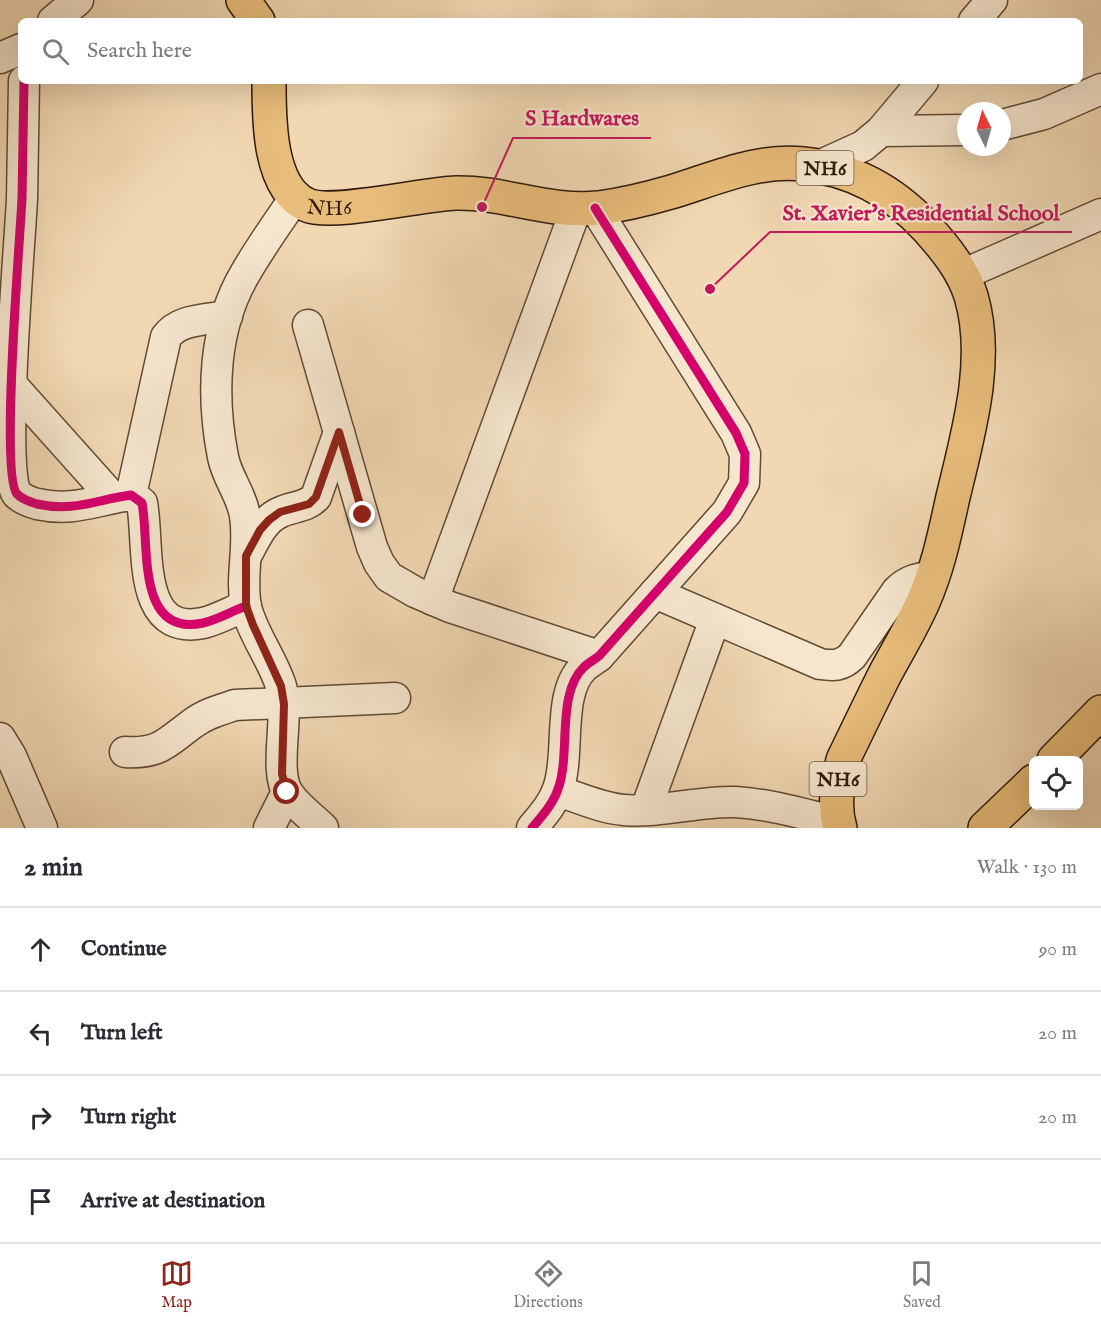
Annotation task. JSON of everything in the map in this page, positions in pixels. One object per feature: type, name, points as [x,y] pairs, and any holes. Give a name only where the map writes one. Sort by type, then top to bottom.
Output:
[{"type":"highway","points":[[243,0],[256,18]]},
{"type":"highway","name":"NH6","points":[[269,84],[271,140],[276,165],[284,182],[308,206],[331,208],[462,193],[585,209],[644,200],[756,166],[789,163],[819,166],[848,173],[870,182],[891,195],[918,218],[932,234],[962,275],[971,295],[978,341],[975,398],[933,578],[923,603],[843,760],[837,783],[839,825]]},
{"type":"highway","points":[[1058,756],[1101,712]]},
{"type":"highway","points":[[995,825],[1029,787]]},
{"type":"street","points":[[57,18],[78,0]]},
{"type":"street","points":[[977,18],[992,0]]},
{"type":"street","points":[[0,58],[18,50]]},
{"type":"street","points":[[24,84],[22,198],[11,384],[10,472],[6,490],[28,502],[54,508],[76,507],[122,496]]},
{"type":"street","points":[[819,166],[863,146],[881,131],[920,84]]},
{"type":"street","points":[[1011,123],[1044,114],[1101,89]]},
{"type":"street","points":[[881,131],[957,130]]},
{"type":"street","points":[[296,196],[245,273],[227,316],[217,360],[215,394],[223,460],[245,514],[246,606],[281,686],[284,704],[282,774],[287,792],[323,828]]},
{"type":"street","points":[[532,828],[546,812],[558,791],[563,773],[568,701],[573,684],[582,668],[599,656],[727,512],[744,483],[744,454],[736,433],[585,209]]},
{"type":"street","points":[[433,600],[585,209]]},
{"type":"street","points":[[962,275],[1101,214]]},
{"type":"street","points":[[122,496],[166,337],[172,329],[181,324],[227,316]]},
{"type":"street","points":[[308,325],[372,547],[389,577],[433,600],[599,656]]},
{"type":"street","points":[[11,384],[122,496],[142,503],[150,586],[157,606],[167,618],[186,624],[204,623],[246,606]]},
{"type":"street","points":[[246,556],[260,530],[269,520],[280,512],[309,504],[316,497],[339,432]]},
{"type":"street","points":[[655,593],[820,664],[835,666],[845,663],[852,656],[904,584],[915,579],[933,578]]},
{"type":"street","points":[[646,809],[715,619]]},
{"type":"street","points":[[125,752],[143,753],[161,747],[193,723],[213,712],[235,705],[395,698]]},
{"type":"street","points":[[0,738],[11,756],[42,828]]},
{"type":"street","points":[[558,791],[604,807],[626,810],[711,802],[736,802],[790,810],[839,825]]},
{"type":"street","points":[[269,828],[287,792]]},
{"type":"cycle path","points":[[24,84],[22,199],[15,305],[10,446],[12,478],[17,494],[37,504],[62,507],[131,495],[142,503],[150,584],[156,602],[166,616],[181,624],[203,623],[246,606]]},
{"type":"cycle path","points":[[532,828],[550,805],[558,789],[564,759],[567,708],[575,678],[584,667],[599,656],[727,512],[744,483],[745,454],[736,433],[595,208]]},
{"type":"place","name":"S Hardwares","points":[[482,207]]},
{"type":"place","name":"St. Xavier's Residential School","points":[[710,289]]},
{"type":"route","points":[[287,792],[282,774],[284,704],[281,686],[246,606],[246,556],[260,530],[269,520],[280,512],[309,504],[316,497],[339,432],[363,515]]}]
